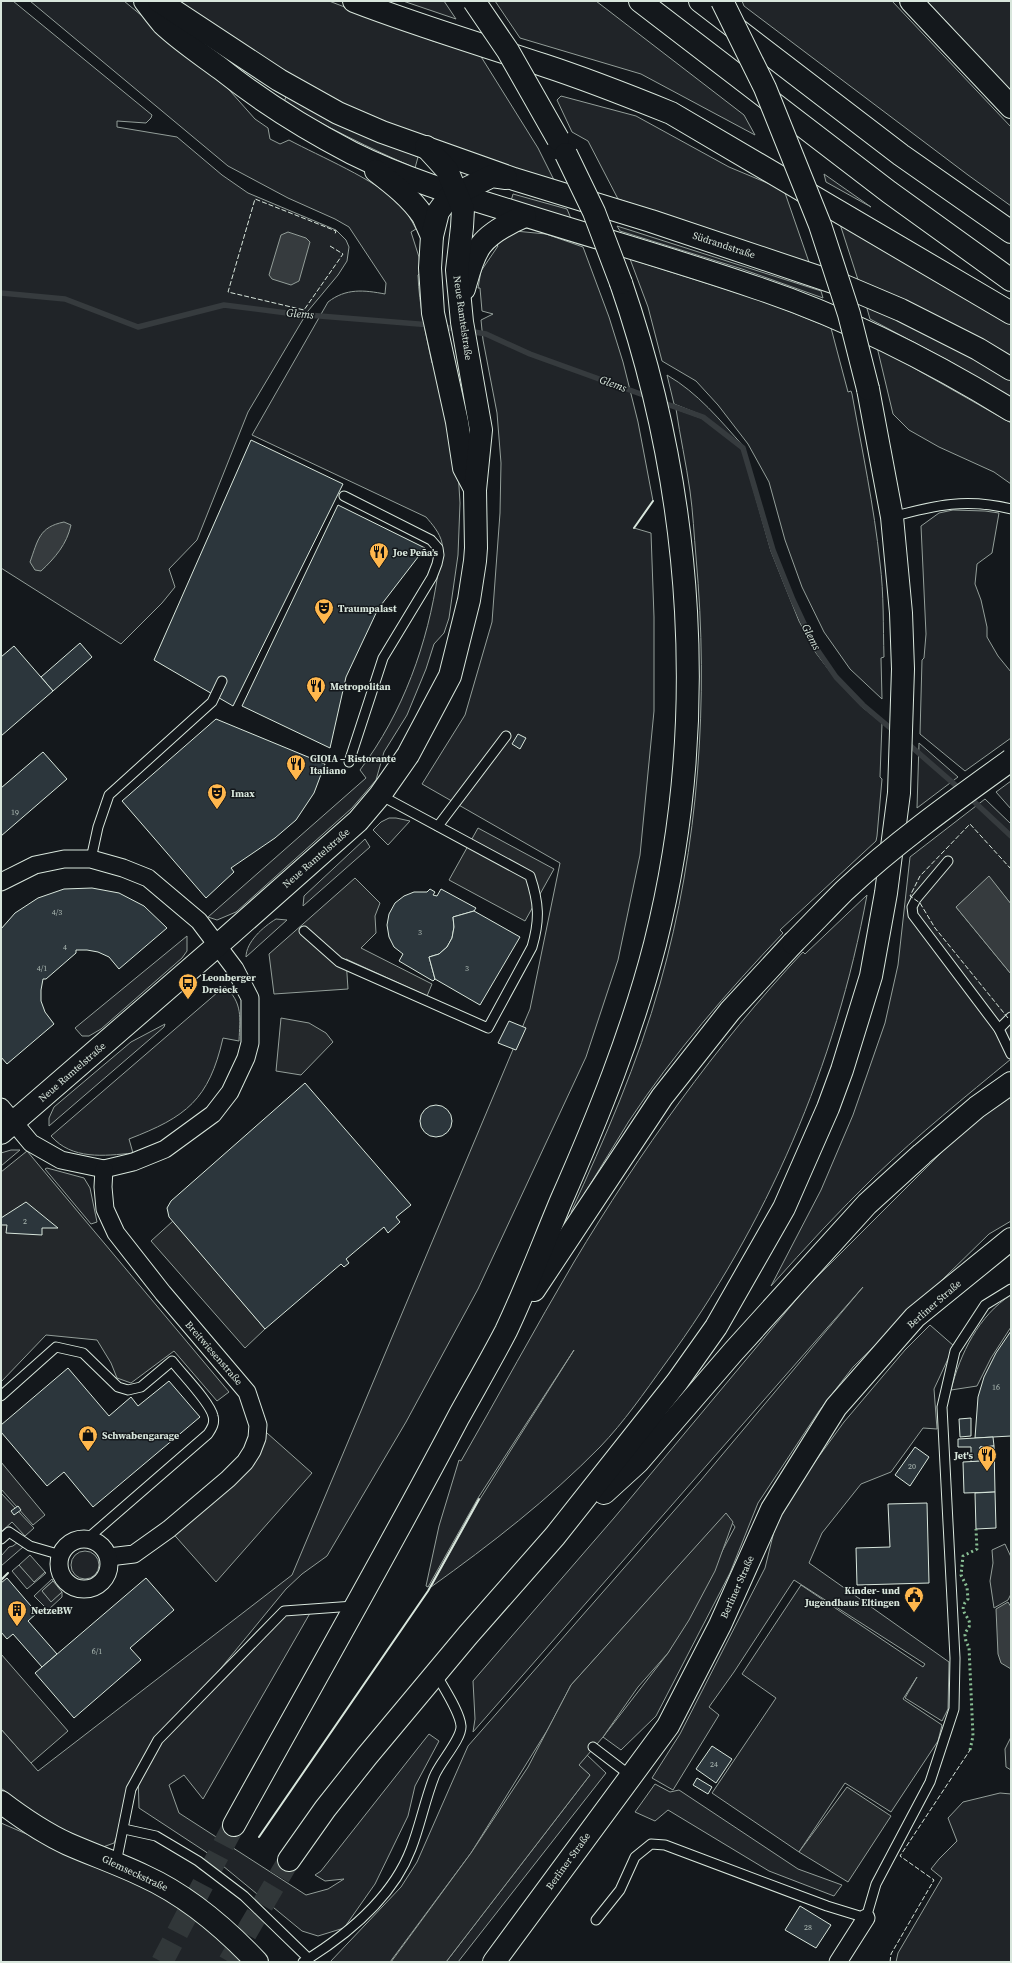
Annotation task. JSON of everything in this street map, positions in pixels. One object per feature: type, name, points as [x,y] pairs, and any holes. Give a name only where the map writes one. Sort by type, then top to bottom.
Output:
[{"type":"main road","points":[[145,1],[162,22],[238,83],[267,103],[353,153],[397,187],[422,216],[432,236]]},
{"type":"main road","name":"Südrandstraße","points":[[159,1],[228,48],[306,96],[382,132],[514,179],[651,221],[842,285],[901,310],[978,348],[1011,369]]},
{"type":"main road","points":[[354,1],[445,34],[543,65],[615,90],[671,113],[1011,313]]},
{"type":"main road","points":[[234,1825],[420,1492],[506,1330],[602,1107],[643,989],[656,941],[676,836],[686,739],[688,676],[685,590],[675,496],[665,438],[653,388],[631,311],[594,212],[562,146],[508,51],[474,1]]},
{"type":"main road","points":[[640,1],[889,192],[1011,280]]},
{"type":"main road","points":[[700,1],[901,155],[1011,232]]},
{"type":"main road","points":[[289,1860],[325,1809],[362,1762],[468,1635],[555,1536],[630,1443],[716,1327],[784,1208],[809,1154],[842,1070],[871,976],[886,893],[898,793],[903,669],[901,613],[892,517],[868,390],[849,314],[820,225],[765,88],[722,1]]},
{"type":"main road","points":[[911,1],[1011,107]]},
{"type":"main road","points":[[426,147],[447,170],[456,194]]},
{"type":"main road","points":[[353,153],[456,194],[701,269],[818,311],[894,344],[968,384],[1011,410]]},
{"type":"main road","points":[[456,194],[492,176],[514,179]]},
{"type":"main road","name":"Neue Ramtelstraße","points":[[5,1121],[218,945],[358,821],[380,795],[408,755],[450,676],[468,607],[472,584],[476,548],[475,490],[481,430],[462,322],[457,270],[458,247],[462,227],[463,209],[456,194],[449,197],[438,212],[432,236],[431,293],[440,349],[456,422],[464,468],[475,490]]},
{"type":"main road","points":[[460,300],[474,258],[481,245],[510,222],[525,216]]},
{"type":"main road","points":[[506,1330],[662,1098],[730,1011],[793,943],[845,891],[896,846],[1011,760]]},
{"type":"main road","points":[[555,1536],[638,1462],[732,1352],[867,1204],[922,1154],[978,1107],[1011,1083]]},
{"type":"main road","name":"Berliner Straße","points":[[494,1962],[668,1726],[720,1626],[772,1509],[836,1407],[915,1317],[1011,1239]]},
{"type":"main road","name":"Glemseckstraße","points":[[1,1802],[26,1821],[68,1844],[145,1876],[182,1896],[214,1919],[257,1962]]},
{"type":"street","points":[[1,882],[35,865],[64,859],[91,859],[123,868],[148,878],[199,921],[235,969],[250,998],[250,1043],[246,1058],[230,1092],[213,1114],[165,1148],[133,1162],[104,1169],[61,1160],[31,1143],[5,1121]]},
{"type":"street","name":"Breitwiesenstraße","points":[[104,1169],[103,1187],[105,1209],[116,1233],[163,1294],[247,1392],[258,1425],[257,1438],[252,1451],[245,1462],[228,1479],[169,1529],[134,1554],[109,1557]]},
{"type":"street","points":[[80,1539],[87,1539],[101,1545],[109,1557],[110,1565],[106,1579],[100,1584],[87,1590],[72,1587],[66,1583],[59,1569],[61,1555],[68,1544],[80,1539]]},
{"type":"street","points":[[838,1962],[866,1918]]},
{"type":"lane","points":[[344,496],[431,540],[438,548],[439,556],[432,576],[383,658],[349,762]]},
{"type":"lane","points":[[892,517],[949,503],[991,504],[1011,509]]},
{"type":"lane","points":[[91,859],[98,827],[109,794],[212,702],[222,681]]},
{"type":"lane","points":[[438,826],[506,736]]},
{"type":"lane","points":[[304,931],[339,962],[488,1028],[532,947],[539,911],[530,876],[380,795]]},
{"type":"lane","points":[[948,861],[916,899],[912,907],[913,916],[999,1029],[1011,1054]]},
{"type":"lane","points":[[999,1029],[1011,1017]]},
{"type":"lane","points":[[596,1920],[620,1890],[635,1857],[651,1844],[665,1845],[827,1906],[866,1918],[876,1884],[930,1782],[954,1709],[955,1658],[942,1407],[955,1351],[985,1305],[1011,1289]]},
{"type":"lane","points":[[1,1396],[56,1347],[83,1353],[118,1387],[128,1390],[141,1387],[172,1360],[208,1405],[213,1416],[213,1426],[208,1434],[87,1539]]},
{"type":"lane","points":[[1,1539],[9,1532],[30,1546],[61,1555]]},
{"type":"lane","points":[[116,1863],[131,1789],[158,1740],[284,1611],[356,1606]]},
{"type":"lane","points":[[124,1829],[156,1836],[198,1861],[244,1896],[306,1960],[338,1940],[391,1887],[410,1851],[434,1776],[455,1743],[461,1726],[455,1709],[436,1674]]},
{"type":"lane","points":[[593,1747],[631,1776]]},
{"type":"shaded area","points":[[1,1],[13,1],[152,115],[146,123],[117,121],[117,127],[177,137],[222,175],[248,193],[336,230],[346,240],[349,247],[347,261],[338,275],[308,311],[248,412],[197,540],[169,569],[175,587],[162,603],[121,644],[1,568]]},
{"type":"shaded area","points":[[30,1],[124,1],[223,83],[255,119],[268,128],[270,139],[280,144],[289,140],[362,177],[389,194],[399,203],[416,229],[411,232],[419,257],[420,273],[418,275],[423,319],[432,363],[435,364],[458,470],[460,503],[458,555],[449,618],[444,633],[434,644],[426,669],[407,715],[384,752],[376,780],[352,808],[236,912],[217,920],[208,917],[366,778],[360,770],[389,725],[401,701],[420,651],[434,599],[441,562],[442,543],[438,532],[426,517],[252,435],[328,302],[342,294],[355,291],[385,294],[386,283],[349,227],[335,219],[288,198],[228,166]]},
{"type":"shaded area","points":[[172,1],[329,1],[433,41],[480,55],[538,148],[555,182],[343,108]]},
{"type":"shaded area","points":[[403,1],[444,1],[456,19]]},
{"type":"shaded area","points":[[495,1],[596,1],[744,115],[755,135],[641,74],[520,38]]},
{"type":"shaded area","points":[[742,1],[892,1],[1011,127],[1011,206],[744,6]]},
{"type":"shaded area","points":[[927,1],[1011,1],[1011,91]]},
{"type":"shaded area","points":[[287,94],[366,135],[418,157],[415,168],[348,137],[284,102]]},
{"type":"shaded area","points":[[561,96],[636,116],[729,167],[784,190],[810,265],[618,199],[588,141],[572,132],[557,100]]},
{"type":"shaded area","points":[[824,174],[871,207],[826,182]]},
{"type":"shaded area","points":[[513,194],[567,209],[572,221],[511,201]]},
{"type":"shaded area","points":[[839,221],[1011,324],[1011,363],[860,286]]},
{"type":"shaded area","points":[[617,226],[821,291],[823,298],[742,269],[620,231]]},
{"type":"shaded area","points":[[515,231],[546,234],[583,247],[609,317],[623,362],[638,422],[653,501],[634,528],[651,533],[654,617],[654,711],[640,855],[618,960],[586,1057],[478,1289],[406,1422],[327,1556],[302,1574],[286,1589],[194,1701],[284,1611],[313,1608],[203,1799],[184,1775],[169,1785],[179,1813],[306,1895],[328,1889],[344,1879],[325,1881],[315,1875],[321,1871],[429,1734],[439,1741],[415,1786],[408,1816],[375,1884],[344,1928],[318,1936],[302,1931],[206,1852],[139,1808],[138,1774],[114,1843],[103,1847],[70,1834],[32,1813],[1,1788],[1,1729],[38,1771],[292,1575],[530,1009],[560,863],[422,784],[465,715],[492,622],[500,513],[501,463],[497,413],[483,340],[481,320],[493,314],[482,311],[480,288],[478,288],[481,271],[498,246],[496,244]]},
{"type":"shaded area","points":[[288,232],[306,238],[310,242],[299,281],[291,285],[272,279],[269,275],[281,235]]},
{"type":"shaded area","points":[[630,259],[766,302],[831,328],[848,392],[851,391],[852,394],[868,478],[874,520],[881,575],[883,610],[884,657],[881,658],[882,699],[850,669],[824,632],[802,587],[785,540],[769,482],[748,444],[718,405],[696,381],[662,361],[648,307]]},
{"type":"shaded area","points":[[864,298],[1011,377],[1011,398],[949,361],[870,319]]},
{"type":"shaded area","points":[[877,347],[1011,423],[1011,484],[994,472],[939,447],[909,430],[893,414]]},
{"type":"shaded area","points":[[667,375],[699,399],[744,447],[704,416],[674,404]]},
{"type":"shaded area","points":[[676,409],[704,419],[742,449],[771,551],[799,621],[816,653],[835,678],[861,706],[882,723],[880,777],[882,779],[877,836],[876,841],[780,930],[783,933],[722,1000],[683,1047],[664,1071],[629,1121],[572,1214],[571,1212],[620,1100],[642,1043],[660,984],[673,932],[684,879],[692,826],[698,772],[701,718],[700,610],[691,499]]},
{"type":"shaded area","points":[[953,510],[999,513],[992,553],[977,564],[975,584],[981,600],[987,627],[987,637],[998,656],[1011,672],[1011,738],[965,771],[920,734],[922,660],[924,658],[926,634],[921,526],[939,513]]},
{"type":"shaded area","points":[[64,522],[71,525],[67,538],[56,556],[41,571],[35,570],[30,562],[35,547],[44,531],[49,527]]},
{"type":"shaded area","points":[[919,743],[958,777],[917,808]]},
{"type":"shaded area","points":[[1011,781],[1011,809],[996,792]]},
{"type":"shaded area","points":[[985,799],[1011,824],[1011,904],[989,877],[956,907],[1011,974],[1011,1059],[925,1131],[875,1176],[822,1230],[771,1286],[821,1190],[853,1115],[885,1023],[898,965],[910,857]]},
{"type":"shaded area","points":[[389,818],[410,821],[388,845],[373,830],[381,822]]},
{"type":"shaded area","points":[[478,828],[554,869],[525,921],[449,880]]},
{"type":"shaded area","points":[[365,839],[370,847],[303,906],[304,896]]},
{"type":"shaded area","points":[[989,876],[1011,904],[1011,974],[956,907]]},
{"type":"shaded area","points":[[355,878],[380,903],[375,916],[376,933],[361,948],[432,984],[427,996],[346,959],[348,989],[274,994],[269,954]]},
{"type":"shaded area","points":[[867,895],[854,958],[837,1020],[793,1141],[766,1199],[735,1256],[702,1311],[634,1407],[600,1447],[560,1485],[518,1521],[431,1587],[480,1499],[574,1350],[478,1498],[428,1587],[426,1586],[439,1526],[459,1460],[461,1461],[574,1262],[625,1180],[680,1101],[739,1025],[803,952],[805,954]]},
{"type":"shaded area","points":[[276,919],[287,920],[246,957],[252,940],[266,926]]},
{"type":"shaded area","points":[[187,936],[187,951],[182,958],[101,1029],[89,1036],[82,1036],[75,1028]]},
{"type":"shaded area","points":[[225,986],[238,1005],[240,1018],[239,1041],[223,1038],[210,1077],[192,1104],[166,1123],[129,1139],[133,1153],[89,1155],[79,1153],[59,1144],[51,1136]]},
{"type":"shaded area","points":[[281,1018],[309,1023],[326,1033],[333,1042],[301,1075],[276,1071]]},
{"type":"shaded area","points":[[165,1024],[164,1027],[49,1126],[49,1118],[54,1107],[131,1042]]},
{"type":"shaded area","points":[[1011,1094],[1011,1221],[989,1234],[853,1367],[819,1411],[758,1503],[730,1573],[656,1716],[621,1750],[603,1737],[668,1653],[735,1527],[726,1514],[571,1685],[548,1729],[471,1853],[390,1962],[330,1962],[401,1887],[417,1862],[468,1746],[701,1480],[863,1287],[473,1732],[475,1719],[473,1681],[614,1518],[805,1289],[954,1140]]},
{"type":"shaded area","points":[[11,1150],[20,1150],[1,1166],[1,1153]]},
{"type":"shaded area","points":[[27,1151],[229,1392],[217,1401],[174,1351],[131,1383],[117,1378],[111,1363],[97,1340],[46,1335],[1,1382],[1,1172]]},
{"type":"shaded area","points":[[47,1168],[84,1178],[90,1188],[97,1222],[91,1224],[45,1169]]},
{"type":"shaded area","points":[[173,1221],[265,1329],[245,1348],[151,1241]]},
{"type":"shaded area","points":[[1011,1295],[1011,1327],[991,1358],[977,1386],[951,1390],[960,1363],[972,1336],[989,1313]]},
{"type":"shaded area","points":[[930,1325],[954,1346],[934,1389],[937,1429],[923,1428],[891,1472],[861,1484],[822,1533],[809,1563],[949,1662],[948,1709],[942,1721],[905,1698],[917,1677],[903,1699],[942,1725],[938,1741],[891,1812],[845,1783],[799,1852],[712,1793],[776,1698],[742,1674],[801,1585],[923,1667],[925,1664],[794,1580],[734,1672],[709,1707],[719,1715],[673,1790],[652,1778],[680,1734],[765,1568],[779,1511],[844,1422],[905,1350]]},
{"type":"shaded area","points":[[258,1425],[312,1473],[216,1582],[169,1529],[228,1479]]},
{"type":"shaded area","points":[[1,1462],[45,1515],[33,1525],[1,1489]]},
{"type":"shaded area","points":[[1,1493],[34,1528],[25,1536],[12,1522],[1,1532]]},
{"type":"shaded area","points":[[726,1513],[733,1522],[715,1571],[689,1620],[668,1653],[638,1687],[603,1737],[579,1765],[590,1775],[446,1962],[391,1962],[471,1853],[528,1767],[571,1685]]},
{"type":"shaded area","points":[[18,1542],[23,1547],[1,1566],[1,1556],[9,1547]]},
{"type":"shaded area","points":[[1005,1544],[1011,1557],[1011,1594],[1008,1600],[994,1608],[990,1581],[993,1563],[992,1550]]},
{"type":"shaded area","points":[[85,1551],[95,1555],[99,1565],[95,1575],[85,1579],[75,1575],[71,1565],[75,1555]]},
{"type":"shaded area","points":[[30,1555],[45,1572],[34,1582],[19,1565]]},
{"type":"shaded area","points":[[19,1565],[34,1581],[45,1572],[46,1573],[27,1589],[12,1571]]},
{"type":"shaded area","points":[[52,1579],[53,1581],[42,1591],[51,1601],[62,1592],[62,1597],[48,1610],[34,1596]]},
{"type":"shaded area","points":[[53,1581],[62,1592],[51,1602],[42,1591]]},
{"type":"shaded area","points":[[1008,1602],[1011,1607],[1011,1669],[1001,1663],[998,1654],[996,1609]]},
{"type":"shaded area","points":[[1,1654],[68,1731],[31,1763],[1,1729]]},
{"type":"shaded area","points":[[1011,1737],[1011,1770],[1006,1767],[1005,1749]]},
{"type":"shaded area","points":[[587,1755],[606,1773],[458,1962],[446,1962],[590,1775],[578,1765]]},
{"type":"shaded area","points":[[655,1784],[670,1792],[679,1790],[798,1869],[842,1885],[834,1896],[769,1871],[668,1810],[655,1821],[635,1812]]},
{"type":"shaded area","points":[[847,1787],[891,1816],[848,1882],[799,1852]]},
{"type":"shaded area","points":[[1000,1793],[1011,1794],[1011,1962],[896,1962],[898,1953],[942,1878],[931,1869],[957,1841],[948,1818],[963,1802]]},
{"type":"shaded area","points":[[1,1823],[147,1886],[204,1918],[246,1962],[1,1962]]},
{"type":"building","points":[[251,440],[343,484],[233,706],[154,660]]},
{"type":"building","points":[[338,505],[425,548],[378,609],[346,677],[330,748],[242,706]]},
{"type":"building","points":[[80,643],[92,657],[53,691],[41,677]]},
{"type":"building","points":[[14,646],[53,691],[1,736],[1,657]]},
{"type":"building","name":"Imax","points":[[216,719],[325,764],[314,793],[296,820],[275,838],[231,868],[234,872],[206,898],[122,801]]},
{"type":"building","points":[[518,734],[526,738],[520,749],[512,744]]},
{"type":"building","points":[[43,752],[67,779],[1,836],[1,788]]},
{"type":"building","points":[[92,888],[119,893],[144,906],[167,928],[119,969],[109,957],[98,952],[76,950],[76,953],[46,979],[43,979],[41,1001],[45,1012],[54,1024],[7,1064],[1,1057],[1,929],[15,913],[38,898],[64,889]]},
{"type":"building","points":[[430,889],[435,892],[433,895],[437,896],[441,889],[476,908],[474,911],[453,917],[454,927],[452,938],[447,947],[439,954],[429,957],[435,979],[433,981],[399,961],[403,954],[394,947],[389,937],[387,925],[389,914],[395,903],[404,896],[414,892],[427,892]]},
{"type":"building","points":[[474,911],[520,937],[480,1005],[435,979],[429,957],[439,954],[447,947],[452,938],[454,927],[453,917]]},
{"type":"building","points":[[509,1021],[526,1028],[516,1050],[498,1043]]},
{"type":"building","points":[[305,1083],[411,1205],[396,1217],[400,1222],[388,1233],[384,1227],[346,1259],[349,1263],[344,1267],[341,1264],[265,1329],[169,1217],[167,1208],[171,1201]]},
{"type":"building","points":[[436,1105],[447,1110],[452,1121],[447,1132],[436,1137],[425,1132],[420,1121],[425,1110]]},
{"type":"building","points":[[26,1202],[58,1228],[42,1228],[42,1235],[6,1233],[7,1225],[1,1225],[1,1218]]},
{"type":"building","points":[[1011,1331],[1011,1436],[975,1438],[978,1397],[984,1377],[996,1353]]},
{"type":"building","name":"Schwabengarage","points":[[68,1368],[109,1416],[131,1397],[138,1406],[169,1381],[200,1417],[93,1507],[64,1472],[47,1486],[1,1432],[1,1425]]},
{"type":"building","points":[[971,1418],[971,1436],[960,1437],[959,1419]]},
{"type":"building","points":[[993,1437],[994,1446],[980,1447],[981,1461],[971,1462],[971,1447],[958,1447],[958,1439]]},
{"type":"building","points":[[994,1446],[995,1492],[964,1493],[963,1462],[981,1461],[980,1447]]},
{"type":"building","points":[[915,1447],[929,1457],[910,1486],[895,1475]]},
{"type":"building","points":[[995,1492],[996,1528],[976,1529],[975,1493]]},
{"type":"building","points":[[927,1503],[929,1583],[857,1585],[856,1548],[890,1547],[888,1504]]},
{"type":"building","points":[[18,1506],[21,1510],[14,1515],[11,1511]]},
{"type":"building","name":"NetzeBW","points":[[7,1578],[37,1613],[28,1621],[57,1654],[42,1667],[13,1634],[7,1639],[1,1632],[1,1583]]},
{"type":"building","points":[[146,1578],[174,1610],[130,1648],[141,1660],[74,1718],[35,1673]]},
{"type":"building","points":[[712,1746],[732,1759],[716,1783],[696,1769]]},
{"type":"building","points":[[697,1778],[712,1787],[708,1794],[693,1785]]},
{"type":"building","points":[[800,1906],[831,1925],[816,1948],[785,1930]]},
{"type":"waterway","name":"Glems","points":[[1,293],[65,299],[138,327],[224,305],[295,314],[431,325]]},
{"type":"waterway","name":"Glems","points":[[440,326],[459,330]]},
{"type":"waterway","name":"Glems","points":[[468,331],[486,334],[530,354],[649,397]]},
{"type":"waterway","name":"Glems","points":[[661,402],[703,417],[743,448],[773,550],[793,600],[814,645],[836,677],[863,705],[895,732]]},
{"type":"waterway","name":"Glems","points":[[906,742],[961,790]]},
{"type":"waterway","name":"Glems","points":[[968,796],[1011,836]]},
{"type":"tunnel","points":[[162,1962],[234,1825]]},
{"type":"tunnel","points":[[229,1962],[289,1860]]},
{"type":"hedge","points":[[970,1750],[973,1736],[969,1647],[966,1642],[965,1635],[970,1623],[963,1607],[968,1599],[967,1587],[961,1575],[963,1556],[977,1549],[976,1529]]},
{"type":"fence","points":[[330,246],[343,254],[304,310],[228,292],[255,199],[336,231],[335,234]]},
{"type":"fence","points":[[1008,1018],[935,928],[920,903],[910,896],[920,876],[970,824],[1011,869]]},
{"type":"fence","points":[[890,1962],[891,1954],[934,1880],[900,1856],[970,1750]]},
{"type":"wall","points":[[634,528],[653,501]]},
{"type":"wall","points":[[259,1837],[428,1591],[479,1499]]},
{"type":"wall","points":[[1,1580],[8,1573]]},
{"type":"place","name":"Joe Peña’s","points":[[379,569]]},
{"type":"place","name":"Traumpalast","points":[[324,625]]},
{"type":"place","name":"Metropolitan","points":[[316,703]]},
{"type":"place","name":"GIOIA – Ristorante Italiano","points":[[296,781]]},
{"type":"place","name":"Imax","points":[[217,810]]},
{"type":"place","name":"Leonberger Dreieck","points":[[188,1000]]},
{"type":"place","name":"Schwabengarage","points":[[88,1452]]},
{"type":"place","name":"Jet's","points":[[987,1472]]},
{"type":"place","name":"Kinder- und Jugendhaus Eltingen","points":[[914,1613]]},
{"type":"place","name":"NetzeBW","points":[[17,1627]]}]
